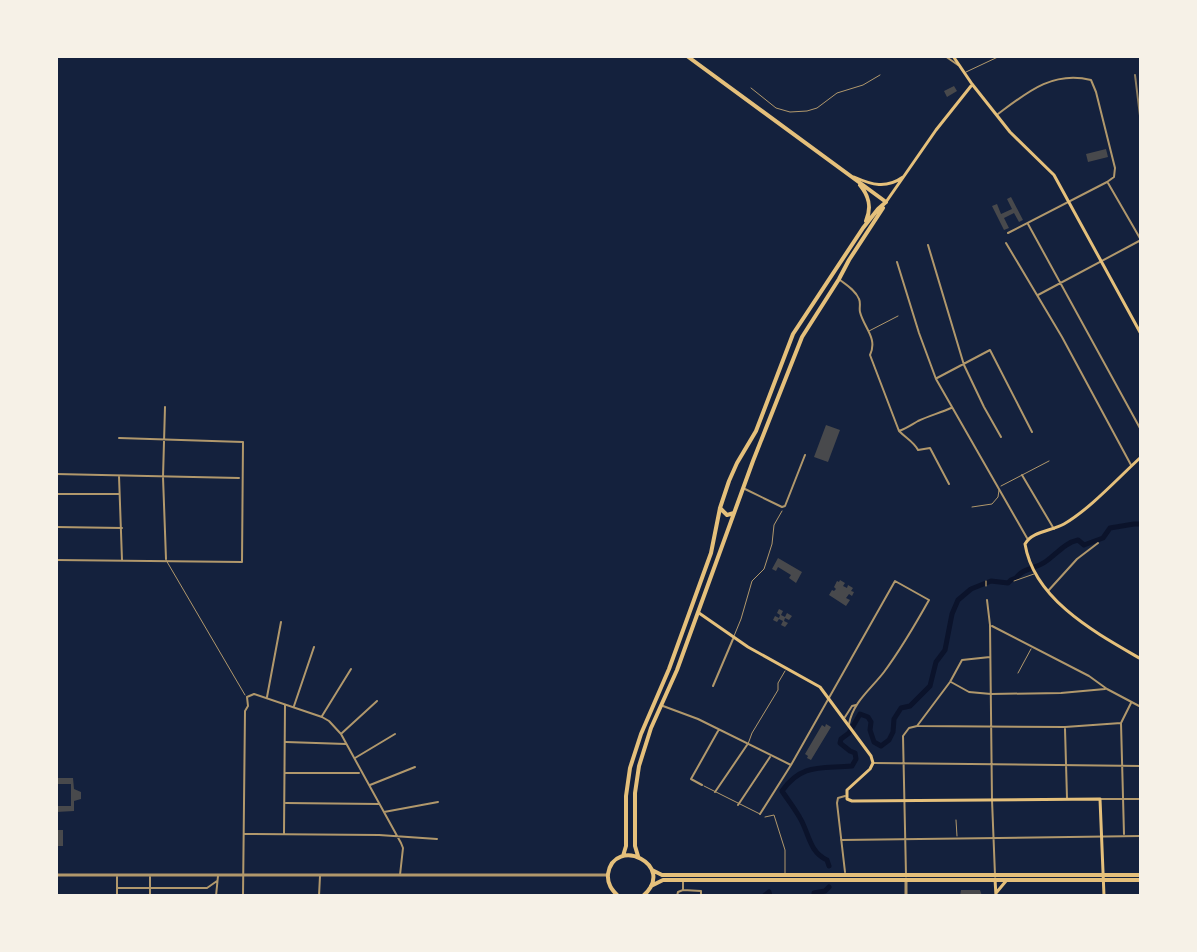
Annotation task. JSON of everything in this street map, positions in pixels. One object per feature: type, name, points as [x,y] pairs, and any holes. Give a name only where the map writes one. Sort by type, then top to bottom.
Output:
[{"type":"main road","points":[[687,56],[886,202]]},
{"type":"main road","points":[[953,56],[1016,140],[1052,174],[1141,334]]},
{"type":"main road","points":[[638,856],[634,822],[638,773],[648,737],[802,337],[886,202],[972,84]]},
{"type":"main road","points":[[849,175],[879,185],[896,181],[906,174]]},
{"type":"main road","points":[[849,175],[869,199],[869,215],[863,228]]},
{"type":"main road","points":[[623,856],[630,768],[711,553],[729,481],[756,431],[793,334],[863,228],[886,202]]},
{"type":"main road","points":[[785,356],[793,359]]},
{"type":"main road","points":[[782,364],[790,368]]},
{"type":"main road","points":[[742,455],[749,454],[753,461]]},
{"type":"main road","points":[[1141,457],[1073,518],[1028,539],[1025,544],[1031,565],[1047,592],[1096,633],[1141,659]]},
{"type":"main road","points":[[720,508],[727,515],[735,513]]},
{"type":"main road","points":[[711,553],[719,556]]},
{"type":"main road","points":[[698,612],[734,638],[820,687],[829,698],[859,738],[873,763],[846,792],[847,799],[1100,799],[1104,896]]},
{"type":"main road","points":[[678,643],[685,646]]},
{"type":"main road","points":[[630,768],[638,773]]},
{"type":"main road","points":[[629,775],[638,773]]},
{"type":"main road","points":[[618,896],[610,886],[608,875],[613,863],[623,856],[638,856],[662,875],[906,878]]},
{"type":"main road","points":[[651,886],[652,870]]},
{"type":"main road","points":[[995,878],[1006,881],[1103,878]]},
{"type":"main road","points":[[995,878],[996,894]]},
{"type":"main road","points":[[643,896],[651,886],[661,881],[683,880],[1141,878]]},
{"type":"main road","points":[[996,894],[1006,881]]},
{"type":"street","points":[[945,56],[959,66]]},
{"type":"street","points":[[997,115],[1038,85],[1073,77],[1091,80],[1115,168],[1114,177],[1107,182],[1008,233]]},
{"type":"street","points":[[1037,295],[1141,240],[1107,182]]},
{"type":"street","points":[[1027,223],[1141,430]]},
{"type":"street","points":[[1006,243],[1132,465]]},
{"type":"street","points":[[928,245],[964,365],[1001,437]]},
{"type":"street","points":[[897,262],[936,379],[1028,539]]},
{"type":"street","points":[[839,279],[859,298],[860,312],[874,348],[870,355],[899,431],[914,442],[918,450],[930,448],[949,484]]},
{"type":"street","points":[[936,379],[990,350],[1032,432]]},
{"type":"street","points":[[165,407],[163,477],[166,560]]},
{"type":"street","points":[[899,431],[952,408]]},
{"type":"street","points":[[56,560],[242,562],[243,442],[119,438]]},
{"type":"street","points":[[744,489],[782,509],[788,502],[805,455]]},
{"type":"street","points":[[56,474],[241,478]]},
{"type":"street","points":[[119,475],[122,560]]},
{"type":"street","points":[[1022,475],[1054,529]]},
{"type":"street","points":[[56,494],[121,494]]},
{"type":"street","points":[[56,527],[122,528]]},
{"type":"street","points":[[1047,592],[1077,559],[1098,543]]},
{"type":"street","points":[[760,814],[895,581],[929,600],[884,672],[862,696],[849,725]]},
{"type":"street","points":[[987,600],[995,878]]},
{"type":"street","points":[[267,698],[281,622]]},
{"type":"street","points":[[990,625],[1089,676],[1141,707]]},
{"type":"street","points":[[713,686],[734,638]]},
{"type":"street","points":[[294,707],[314,647]]},
{"type":"street","points":[[917,726],[963,659],[991,657]]},
{"type":"street","points":[[322,717],[351,669]]},
{"type":"street","points":[[950,682],[969,692],[991,694],[1107,689]]},
{"type":"street","points":[[243,896],[245,711],[247,697],[254,694],[322,717],[341,734],[403,848],[400,875]]},
{"type":"street","points":[[341,734],[377,701]]},
{"type":"street","points":[[1124,836],[1121,723],[1132,702]]},
{"type":"street","points":[[284,834],[285,704]]},
{"type":"street","points":[[844,718],[852,706],[857,705]]},
{"type":"street","points":[[662,706],[698,719],[791,765]]},
{"type":"street","points":[[844,718],[851,716]]},
{"type":"street","points":[[906,896],[902,764],[903,736],[909,728],[1065,727],[1121,723]]},
{"type":"street","points":[[1065,727],[1067,800]]},
{"type":"street","points":[[702,785],[691,779],[719,729]]},
{"type":"street","points":[[354,759],[395,734]]},
{"type":"street","points":[[284,742],[346,744]]},
{"type":"street","points":[[715,792],[748,744]]},
{"type":"street","points":[[738,805],[771,756]]},
{"type":"street","points":[[873,763],[1141,766]]},
{"type":"street","points":[[369,786],[415,767]]},
{"type":"street","points":[[284,773],[362,772]]},
{"type":"street","points":[[845,876],[837,803],[846,792]]},
{"type":"street","points":[[1100,799],[1141,799]]},
{"type":"street","points":[[383,812],[438,802]]},
{"type":"street","points":[[285,803],[379,804]]},
{"type":"street","points":[[243,834],[379,835],[437,839]]},
{"type":"street","points":[[841,840],[1141,836]]},
{"type":"street","points":[[56,875],[218,878],[243,875],[608,875]]},
{"type":"street","points":[[117,875],[117,896]]},
{"type":"street","points":[[150,875],[150,896]]},
{"type":"street","points":[[319,896],[320,875]]},
{"type":"street","points":[[117,888],[207,888],[218,878]]},
{"type":"street","points":[[216,896],[218,878]]},
{"type":"street","points":[[683,880],[683,890]]},
{"type":"street","points":[[700,880],[701,896]]},
{"type":"street","points":[[183,888],[183,896]]},
{"type":"street","points":[[677,896],[683,890],[700,891]]},
{"type":"lane","points":[[964,73],[1000,56]]},
{"type":"lane","points":[[751,88],[776,108],[790,112],[807,111],[817,108],[837,93],[863,85],[880,75]]},
{"type":"lane","points":[[869,331],[898,316]]},
{"type":"lane","points":[[972,507],[992,504],[998,497],[999,487],[1049,461]]},
{"type":"lane","points":[[734,638],[752,581],[764,569],[774,525],[782,509]]},
{"type":"lane","points":[[166,560],[247,697]]},
{"type":"lane","points":[[1014,581],[1035,572]]},
{"type":"lane","points":[[1018,673],[1032,647]]},
{"type":"lane","points":[[748,744],[787,669]]},
{"type":"lane","points":[[702,785],[760,814]]},
{"type":"lane","points":[[765,817],[774,815],[785,850],[785,875]]},
{"type":"lane","points":[[956,820],[957,839]]},
{"type":"path","points":[[986,581],[986,586]]},
{"type":"building","points":[[954,86],[957,91],[947,97],[944,91]]},
{"type":"building","points":[[1106,149],[1108,157],[1088,162],[1086,154]]},
{"type":"building","points":[[1011,197],[1023,220],[1019,222],[1014,213],[1004,218],[1009,228],[1004,230],[992,206],[997,204],[1001,214],[1012,209],[1007,199]]},
{"type":"building","points":[[826,425],[840,430],[828,462],[814,457]]},
{"type":"building","points":[[778,558],[802,572],[796,583],[789,578],[791,575],[778,567],[776,571],[772,569]]},
{"type":"building","points":[[840,580],[845,583],[843,586],[847,588],[848,585],[854,592],[846,598],[850,600],[846,606],[829,595]]},
{"type":"building","points":[[779,609],[783,611],[781,615],[785,617],[787,613],[792,616],[789,620],[785,618],[784,621],[788,623],[785,627],[781,625],[783,621],[773,620],[775,616],[779,618]]},
{"type":"building","points":[[826,724],[831,727],[811,760],[805,754],[822,725],[825,727]]},
{"type":"building","points":[[56,778],[73,778],[74,789],[81,792],[81,799],[74,801],[74,811],[56,812],[56,806],[71,806],[71,784],[56,784]]},
{"type":"building","points":[[56,830],[63,830],[63,846],[56,846]]},
{"type":"building","points":[[961,890],[980,890],[982,896],[960,896]]},
{"type":"waterway","points":[[829,866],[827,860],[816,852],[800,818],[782,791],[789,782],[813,769],[852,766],[855,753],[840,743],[860,714],[871,722],[874,742],[881,746],[889,740],[894,719],[901,708],[910,706],[930,686],[936,662],[945,650],[952,614],[958,600],[971,589],[991,581],[1008,583],[1073,542],[1078,540],[1084,545],[1103,538],[1110,528],[1141,524]]},
{"type":"waterway","points":[[814,896],[814,893],[829,887]]},
{"type":"waterway","points":[[764,896],[769,892],[770,896]]},
{"type":"railway","points":[[1135,75],[1141,124]]}]
